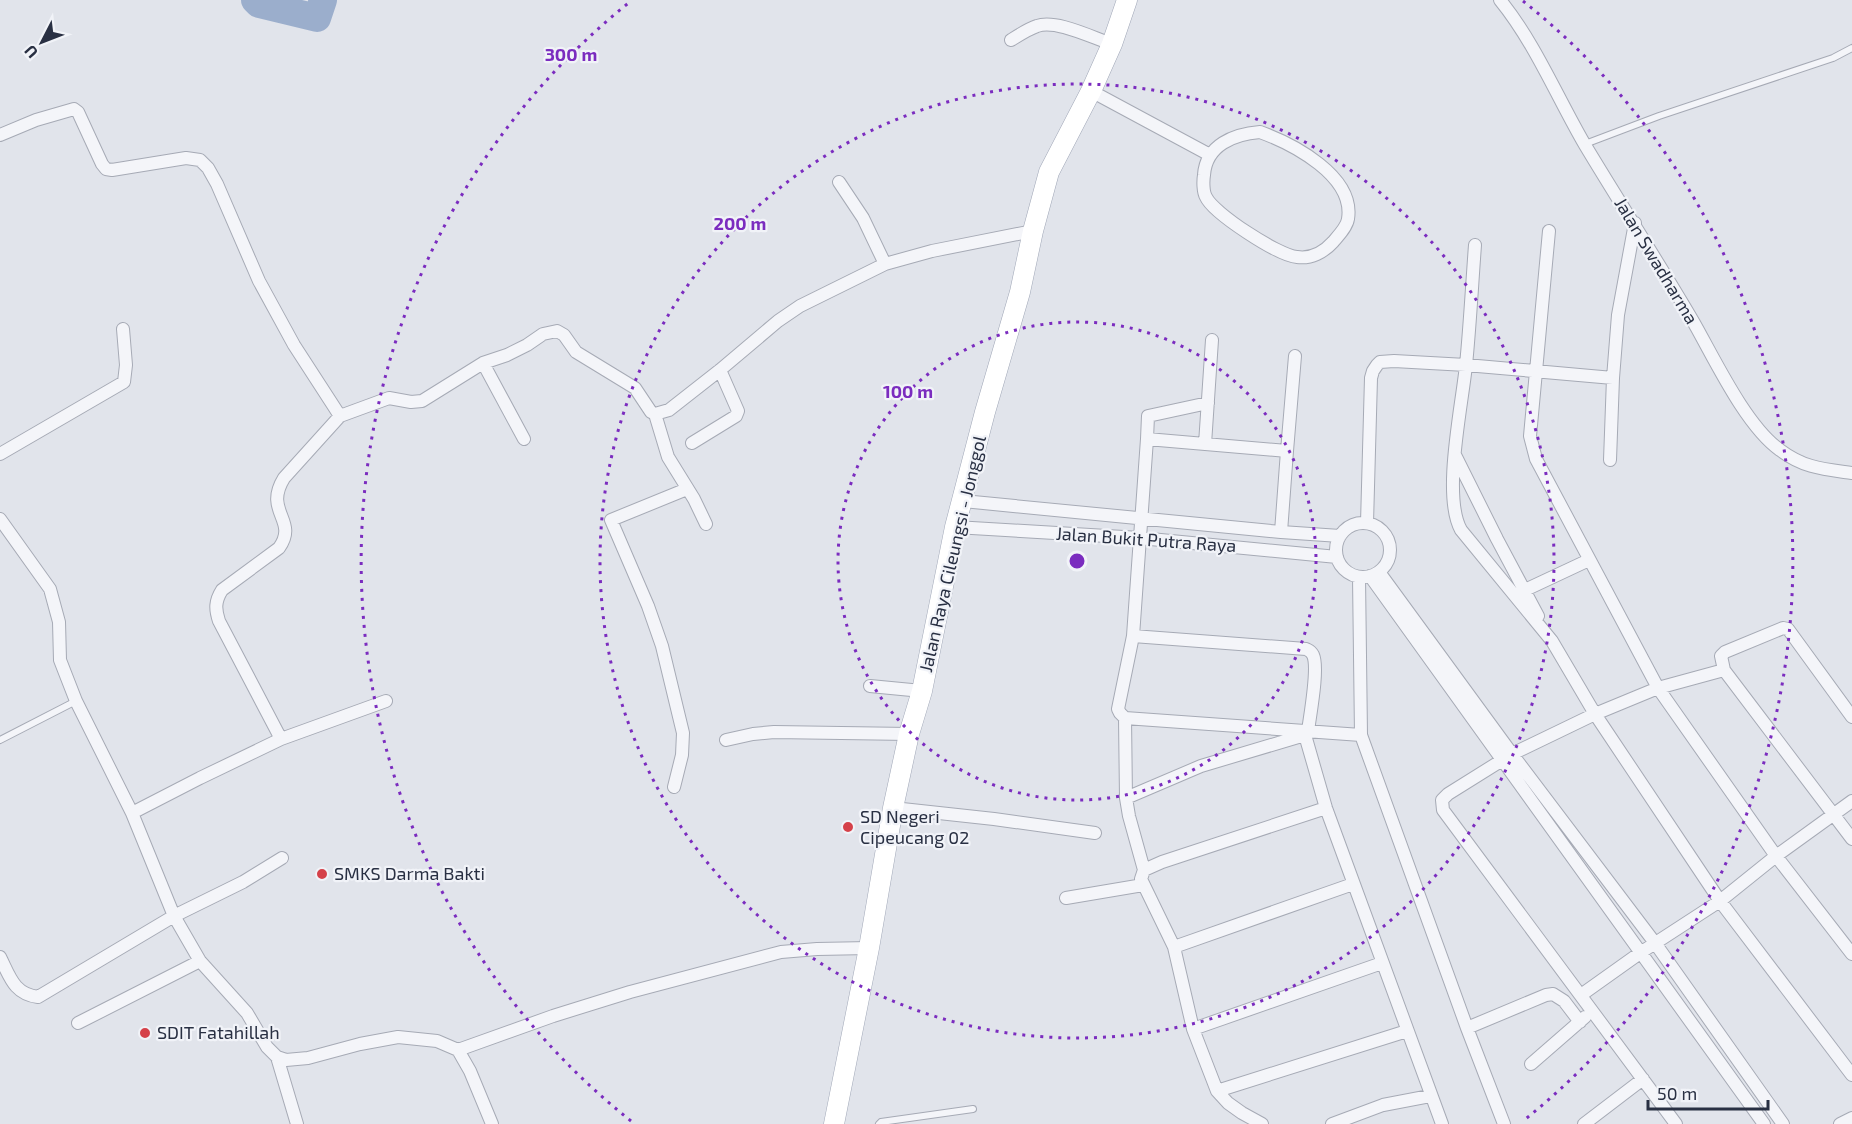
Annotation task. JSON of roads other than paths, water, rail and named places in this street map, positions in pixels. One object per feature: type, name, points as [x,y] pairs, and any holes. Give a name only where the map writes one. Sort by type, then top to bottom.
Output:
[{"type":"main road","name":"Jalan Raya Cileungsi - Jonggol","points":[[834,1124],[869,948],[893,808],[909,734],[922,692],[955,527],[1020,291],[1049,172],[1091,91],[1112,44],[1127,0]]},
{"type":"street","name":"Jalan Swadharma","points":[[1500,0],[1520,28],[1585,144],[1635,223],[1741,406],[1778,449],[1803,465],[1852,473]]},
{"type":"street","points":[[1011,40],[1036,26],[1045,24],[1112,44]]},
{"type":"street","points":[[1091,91],[1210,155]]},
{"type":"street","points":[[0,135],[36,120],[74,110],[78,112],[106,169],[186,158],[200,160],[208,168],[217,184],[259,281],[294,345],[340,416]]},
{"type":"street","points":[[1260,132],[1281,140],[1301,152],[1333,177],[1343,189],[1348,220],[1329,246],[1318,255],[1296,257],[1274,249],[1236,224],[1206,197],[1203,180],[1204,168],[1210,155],[1220,144],[1244,133],[1260,132]]},
{"type":"street","points":[[839,182],[863,218],[885,264]]},
{"type":"street","points":[[1610,460],[1618,315],[1635,223]]},
{"type":"street","points":[[655,414],[669,410],[778,321],[800,306],[885,264],[932,251],[1033,231]]},
{"type":"street","points":[[1549,231],[1530,436],[1536,459],[1658,688],[1776,856],[1852,954]]},
{"type":"street","points":[[1475,245],[1466,365],[1454,454],[1455,521],[1552,641]]},
{"type":"street","points":[[0,454],[124,382],[126,365],[123,329]]},
{"type":"street","points":[[281,739],[219,621],[215,609],[222,590],[279,548],[285,539],[287,527],[278,511],[277,488],[284,477],[340,416],[389,398],[411,402],[422,401],[483,363],[507,355],[543,334],[557,331],[564,335],[576,352],[635,388],[651,412],[655,414],[668,457],[694,498],[706,524]]},
{"type":"street","points":[[1205,444],[1212,340]]},
{"type":"street","points":[[1281,532],[1295,356]]},
{"type":"street","points":[[1367,523],[1371,378],[1375,367],[1380,362],[1466,365],[1613,378]]},
{"type":"street","points":[[483,363],[524,439]]},
{"type":"street","points":[[692,442],[736,416],[738,411],[720,370]]},
{"type":"street","points":[[1208,404],[1148,416],[1133,636],[1119,713],[1125,718],[1306,733],[1361,735]]},
{"type":"street","points":[[1147,439],[1287,451]]},
{"type":"street","points":[[1454,454],[1552,641],[1595,714],[1720,901],[1852,1075]]},
{"type":"street","points":[[674,787],[682,755],[684,733],[662,646],[648,606],[611,520],[687,489]]},
{"type":"street","name":"Jalan Bukit Putra Raya","points":[[963,501],[1340,536]]},
{"type":"street","points":[[0,519],[50,589],[59,622],[60,660],[76,701],[132,813],[174,916],[200,961],[247,1013],[267,1047],[277,1057],[286,1060],[309,1058],[360,1044],[398,1037],[437,1041],[458,1050],[470,1071],[492,1124]]},
{"type":"street","points":[[1367,523],[1377,527],[1385,534],[1390,544],[1387,564],[1370,575],[1349,573],[1341,566],[1337,557],[1336,546],[1340,536],[1347,528],[1357,524],[1367,523]]},
{"type":"street","name":"Jalan Bukit Putra Raya","points":[[955,527],[1140,538],[1337,557]]},
{"type":"street","points":[[1474,546],[1497,539]]},
{"type":"street","points":[[1525,590],[1589,560]]},
{"type":"street","points":[[1370,575],[1361,735],[1504,1124]]},
{"type":"street","points":[[1370,575],[1508,757],[1655,943],[1783,1124]]},
{"type":"street","points":[[1852,717],[1788,628],[1725,652],[1721,658],[1724,670],[1852,839]]},
{"type":"street","points":[[1133,636],[1306,649],[1312,652],[1314,689],[1306,733],[1326,808],[1442,1124]]},
{"type":"street","points":[[1676,1124],[1443,810],[1442,800],[1508,757],[1595,714],[1658,688],[1724,670]]},
{"type":"street","points":[[870,686],[922,692]]},
{"type":"street","points":[[132,813],[281,739],[386,701]]},
{"type":"street","points":[[1125,718],[1126,798],[1144,870],[1141,879],[1143,885],[1174,947],[1193,1029],[1217,1091],[1228,1103],[1262,1124]]},
{"type":"street","points":[[726,740],[774,732],[909,734]]},
{"type":"street","points":[[1126,798],[1202,766],[1306,733]]},
{"type":"street","points":[[1508,757],[1640,953],[1764,1124]]},
{"type":"street","points":[[1581,994],[1720,901],[1776,856],[1852,801]]},
{"type":"street","points":[[893,808],[1095,833]]},
{"type":"street","points":[[1144,870],[1326,808]]},
{"type":"street","points":[[0,957],[16,987],[26,995],[38,997],[174,916],[243,882],[282,858]]},
{"type":"street","points":[[1174,947],[1353,884]]},
{"type":"street","points":[[1066,898],[1143,885]]},
{"type":"street","points":[[458,1050],[553,1016],[630,992],[781,952],[869,948]]},
{"type":"street","points":[[78,1023],[200,961]]},
{"type":"street","points":[[1193,1029],[1382,963]]},
{"type":"street","points":[[1467,1028],[1553,994],[1564,1001],[1580,1022]]},
{"type":"street","points":[[1531,1064],[1593,1011]]},
{"type":"street","points":[[1217,1091],[1407,1031]]},
{"type":"street","points":[[277,1057],[297,1124]]},
{"type":"street","points":[[1584,1124],[1643,1079]]},
{"type":"street","points":[[1332,1124],[1383,1105],[1430,1096]]},
{"type":"street","points":[[1840,1124],[1852,1118]]},
{"type":"lane","points":[[1585,144],[1659,116],[1833,58],[1852,48]]},
{"type":"lane","points":[[0,740],[76,701]]},
{"type":"lane","points":[[879,1124],[973,1109]]},
{"type":"waterway","points":[[255,0],[259,4],[317,18],[323,0]]},
{"type":"place","name":"SD Negeri Cipeucang 02","points":[[848,827]]},
{"type":"place","name":"SMKS Darma Bakti","points":[[322,874]]},
{"type":"place","name":"SDIT Fatahillah","points":[[145,1033]]}]
